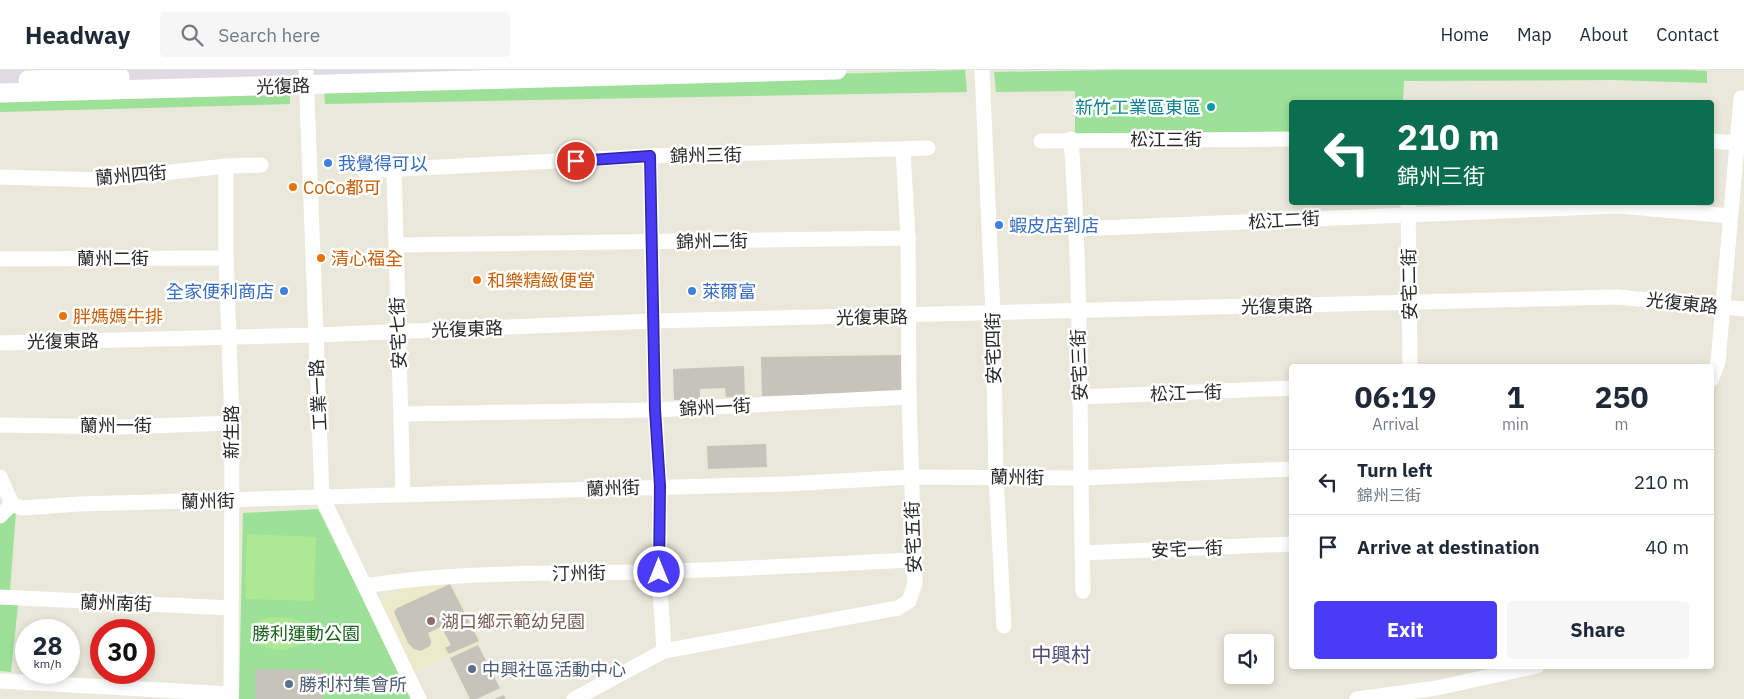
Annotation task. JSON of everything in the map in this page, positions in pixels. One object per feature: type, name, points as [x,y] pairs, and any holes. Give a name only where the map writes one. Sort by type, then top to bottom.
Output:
[{"type":"street","name":"光復路","points":[[0,93],[416,70]]},
{"type":"street","name":"光復路","points":[[0,80],[836,70]]},
{"type":"street","name":"安宅四街","points":[[982,70],[992,314],[996,477],[1004,626]]},
{"type":"street","name":"工業一路","points":[[307,76],[322,497],[419,699]]},
{"type":"street","points":[[1714,372],[1718,362],[1741,98]]},
{"type":"street","name":"松江三街","points":[[1041,141],[1289,139]]},
{"type":"street","name":"安宅三街","points":[[1071,140],[1077,229],[1083,591]]},
{"type":"street","points":[[1714,140],[1736,143]]},
{"type":"street","name":"錦州三街","points":[[364,171],[650,156],[928,148]]},
{"type":"street","name":"安宅五街","points":[[574,699],[664,652],[898,608],[909,601],[915,583],[909,397],[908,238],[902,150]]},
{"type":"street","points":[[650,156],[655,410],[660,486],[659,572],[664,652]]},
{"type":"street","name":"蘭州四街","points":[[0,177],[100,180],[226,166],[261,165]]},
{"type":"street","name":"新生路","points":[[226,166],[226,258],[232,423],[231,696]]},
{"type":"street","name":"安宅七街","points":[[394,170],[403,495]]},
{"type":"street","name":"松江二街","points":[[1077,229],[1408,208],[1619,206],[1730,216]]},
{"type":"street","name":"安宅二街","points":[[1408,208],[1410,364]]},
{"type":"street","name":"錦州二街","points":[[396,244],[908,238]]},
{"type":"street","name":"蘭州二街","points":[[0,259],[226,258]]},
{"type":"street","name":"光復東路","points":[[0,343],[230,338],[654,321],[1409,304],[1618,297],[1744,309]]},
{"type":"street","name":"松江一街","points":[[1080,397],[1289,388]]},
{"type":"street","name":"錦州一街","points":[[402,414],[655,410],[909,397]]},
{"type":"street","name":"蘭州一街","points":[[0,424],[120,427],[232,423]]},
{"type":"street","name":"蘭州街","points":[[12,504],[21,508],[80,504],[231,501],[660,486],[785,484],[912,477],[1080,478],[1289,469]]},
{"type":"street","points":[[0,477],[12,504],[0,516]]},
{"type":"street","name":"安宅一街","points":[[1082,553],[1289,544]]},
{"type":"street","name":"汀州街","points":[[365,586],[408,579],[457,576],[659,572],[913,560]]},
{"type":"street","name":"蘭州南街","points":[[0,598],[231,608]]},
{"type":"street","points":[[1357,699],[1437,688],[1523,669]]},
{"type":"street","points":[[0,681],[231,696]]},
{"type":"shaded area","points":[[0,70],[584,70],[0,89]]},
{"type":"shaded area","name":"湖口鄉示範幼兒園","points":[[449,579],[482,642],[412,672],[382,599],[404,587]]},
{"type":"green space","points":[[965,70],[967,92],[325,104],[324,89]]},
{"type":"green space","points":[[1121,70],[1684,70],[1707,71],[1707,83],[1612,80],[1404,81],[1403,100],[1289,100],[1289,135],[1075,136],[1075,91],[996,92],[994,72]]},
{"type":"green space","points":[[290,89],[290,104],[0,112],[0,95]]},
{"type":"green space","name":"勝利運動公園","points":[[318,509],[413,699],[239,699],[243,513]]},
{"type":"green space","points":[[16,511],[10,590],[0,590],[0,523]]},
{"type":"green space","points":[[247,534],[316,537],[314,601],[245,599]]},
{"type":"green space","points":[[0,603],[18,605],[17,619],[15,619],[11,672],[0,671]]},
{"type":"green space","points":[[271,617],[298,620],[307,625],[311,630],[301,643],[288,649],[275,650],[262,646],[253,640],[250,632],[256,624]]},
{"type":"building","points":[[901,355],[902,393],[762,396],[761,357]]},
{"type":"building","points":[[744,366],[745,397],[726,397],[725,388],[700,389],[700,399],[674,400],[673,369]]},
{"type":"building","points":[[766,444],[767,467],[708,469],[707,446]]},
{"type":"building","name":"湖口鄉示範幼兒園","points":[[450,584],[479,641],[449,654],[445,648],[451,645],[441,627],[428,633],[431,641],[430,646],[421,651],[414,649],[408,643],[394,612],[397,608]]},
{"type":"building","name":"中興社區活動中心","points":[[478,645],[500,688],[477,699],[470,699],[450,658]]},
{"type":"building","name":"勝利村集會所","points":[[255,669],[323,670],[323,699],[255,699]]},
{"type":"building","points":[[504,695],[506,699],[494,699]]},
{"type":"place","name":"新竹工業區東區","points":[[1211,107]]},
{"type":"place","name":"我覺得可以","points":[[328,163]]},
{"type":"place","name":"CoCo都可","points":[[293,187]]},
{"type":"place","name":"蝦皮店到店","points":[[999,225]]},
{"type":"place","name":"清心福全","points":[[321,258]]},
{"type":"place","name":"和樂精緻便當","points":[[477,280]]},
{"type":"place","name":"全家便利商店","points":[[284,291]]},
{"type":"place","name":"萊爾富","points":[[692,291]]},
{"type":"place","name":"胖媽媽牛排","points":[[63,316]]},
{"type":"place","name":"湖口鄉示範幼兒園","points":[[431,621]]},
{"type":"place","name":"中興社區活動中心","points":[[472,669]]},
{"type":"place","name":"勝利村集會所","points":[[289,684]]},
{"type":"district","name":"中興村","points":[[1061,654]]},
{"type":"route","points":[[576,161],[650,156],[655,410],[660,486],[659,572]]}]
